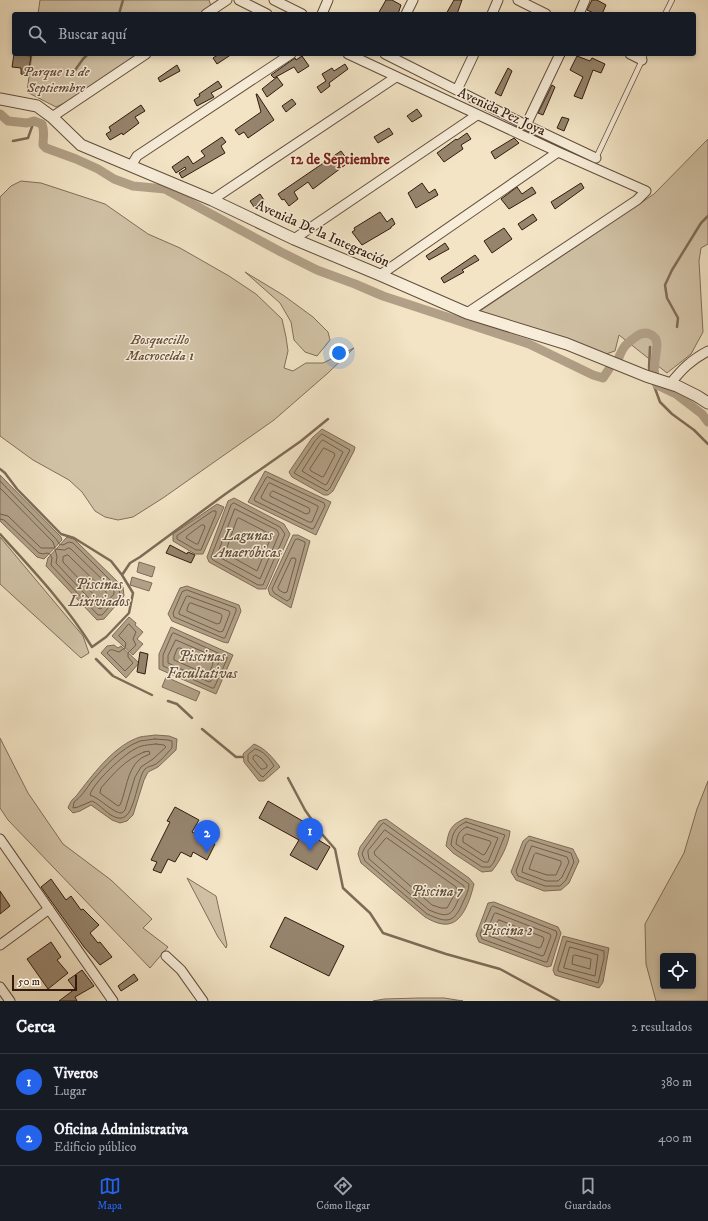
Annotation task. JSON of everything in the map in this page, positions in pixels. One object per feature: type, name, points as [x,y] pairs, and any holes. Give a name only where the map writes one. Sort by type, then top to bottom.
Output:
[{"type":"street","points":[[209,12],[227,0]]},
{"type":"street","points":[[239,0],[263,12]]},
{"type":"street","points":[[274,0],[298,12]]},
{"type":"street","points":[[323,12],[328,0]]},
{"type":"street","points":[[407,12],[413,0]]},
{"type":"street","points":[[493,12],[498,0]]},
{"type":"street","points":[[518,0],[542,12]]},
{"type":"street","points":[[580,12],[585,0]]},
{"type":"street","points":[[52,117],[143,56]]},
{"type":"street","points":[[130,166],[137,156],[288,56]]},
{"type":"street","name":"Avenida Pez Joya","points":[[352,56],[558,152],[646,191],[637,200],[467,313]]},
{"type":"street","name":"Avenida Pez Joya","points":[[390,56],[526,125],[596,158]]},
{"type":"street","points":[[457,90],[473,56]]},
{"type":"street","points":[[526,125],[559,56]]},
{"type":"street","points":[[212,200],[396,77]]},
{"type":"street","name":"Avenida De la Integración","points":[[0,99],[37,106],[52,117],[81,145],[212,200],[294,239],[467,313],[567,344],[646,376],[677,386],[708,403]]},
{"type":"street","points":[[294,239],[477,114]]},
{"type":"street","points":[[380,275],[558,152]]},
{"type":"street","points":[[666,382],[698,356],[708,351]]},
{"type":"street","points":[[0,839],[113,1001]]},
{"type":"street","points":[[0,944],[49,909]]},
{"type":"street","points":[[166,956],[181,970],[203,1001]]},
{"type":"street","points":[[0,986],[10,1001]]},
{"type":"lane","points":[[666,12],[672,0]]},
{"type":"lane","points":[[596,158],[644,57]]},
{"type":"green space","points":[[40,0],[209,0],[211,6],[208,12],[38,12]]},
{"type":"green space","name":"Parque 12 de Septiembre","points":[[32,56],[141,56],[71,100],[56,107],[27,92]]},
{"type":"green space","points":[[708,139],[708,244],[701,248],[699,261],[703,332],[691,354],[667,373],[619,335],[615,351],[606,354],[477,313],[654,194]]},
{"type":"green space","name":"Bosquecillo Macrocelda 1","points":[[21,181],[41,183],[105,204],[148,234],[180,248],[229,276],[256,294],[282,319],[288,351],[284,368],[293,371],[306,363],[323,363],[354,348],[274,420],[163,498],[133,517],[118,520],[105,517],[95,511],[82,492],[69,480],[33,460],[0,436],[0,197],[11,186]]},
{"type":"green space","points":[[245,272],[283,295],[313,317],[328,332],[330,340],[317,356],[305,352],[294,340],[291,322],[280,303]]},
{"type":"green space","points":[[0,537],[83,636],[89,653],[81,658],[0,584]]},
{"type":"green space","points":[[0,738],[28,793],[63,844],[111,880],[152,919],[143,928],[168,947],[150,968],[8,820],[0,808]]},
{"type":"green space","points":[[708,781],[708,1001],[656,1001],[646,964],[645,924],[684,853],[697,809]]},
{"type":"green space","points":[[187,878],[216,896],[227,945],[226,948],[218,937]]},
{"type":"green space","points":[[444,998],[463,1001],[373,1001],[384,999]]},
{"type":"water","points":[[322,429],[355,447],[333,491],[328,495],[324,495],[292,477],[289,472],[312,438]]},
{"type":"water","name":"Lagunas Anaeróbicas","points":[[265,471],[331,502],[316,535],[248,502]]},
{"type":"water","name":"Piscinas Lixiviados","points":[[0,475],[61,537],[62,540],[44,559],[37,557],[0,521]]},
{"type":"water","name":"Lagunas Anaeróbicas","points":[[234,498],[284,524],[290,534],[266,589],[258,589],[209,562],[207,557],[228,501]]},
{"type":"water","name":"Lagunas Anaeróbicas","points":[[217,504],[224,507],[203,554],[195,554],[173,541],[173,534]]},
{"type":"water","name":"Lagunas Anaeróbicas","points":[[293,535],[298,535],[310,541],[291,608],[270,595],[268,589]]},
{"type":"water","name":"Piscinas Lixiviados","points":[[67,537],[74,539],[123,587],[124,596],[104,619],[97,620],[46,566],[48,558]]},
{"type":"water","points":[[139,562],[155,567],[152,577],[137,572]]},
{"type":"water","points":[[132,577],[152,583],[149,591],[130,585]]},
{"type":"water","name":"Lagunas Anaeróbicas","points":[[187,586],[239,605],[241,611],[228,643],[172,621],[168,614],[180,588]]},
{"type":"water","points":[[129,617],[143,632],[137,639],[143,644],[133,655],[112,636]]},
{"type":"water","name":"Piscinas Facultativas","points":[[171,627],[233,655],[216,694],[159,669],[159,654]]},
{"type":"water","points":[[114,645],[118,648],[121,646],[139,663],[126,678],[101,653],[107,646]]},
{"type":"water","name":"Piscinas Facultativas","points":[[166,677],[200,692],[196,701],[162,687]]},
{"type":"water","points":[[155,735],[169,736],[177,739],[176,750],[158,767],[148,772],[133,815],[127,821],[120,823],[112,820],[91,805],[73,813],[68,808],[72,800],[92,776],[106,760],[122,746],[140,737]]},
{"type":"water","points":[[254,744],[265,751],[280,767],[264,781],[259,781],[244,762],[243,754]]},
{"type":"water","points":[[466,818],[510,831],[504,852],[492,871],[482,872],[453,853],[446,846],[448,836],[453,826]]},
{"type":"water","name":"Piscina 7","points":[[386,819],[469,878],[474,884],[466,908],[454,922],[442,924],[425,917],[361,863],[358,854],[360,847],[379,821]]},
{"type":"water","points":[[529,836],[573,849],[579,861],[569,883],[561,890],[544,891],[516,880],[511,872],[523,841]]},
{"type":"water","name":"Piscina 2","points":[[494,902],[558,927],[561,933],[551,966],[547,967],[479,942],[476,935],[488,903]]},
{"type":"water","points":[[563,936],[609,948],[603,982],[599,988],[555,975],[553,970]]},
{"type":"building","points":[[386,0],[392,0],[401,5],[399,12],[379,12]]},
{"type":"building","points":[[454,0],[462,0],[458,12],[447,12]]},
{"type":"building","points":[[592,0],[597,0],[606,5],[603,12],[592,12],[587,10]]},
{"type":"building","points":[[14,56],[31,56],[28,75],[21,74],[21,68],[12,67]]},
{"type":"building","points":[[216,56],[229,56],[217,64],[213,58]]},
{"type":"building","points":[[302,56],[309,66],[298,73],[294,67],[274,78],[271,75],[295,58],[296,60]]},
{"type":"building","points":[[577,56],[590,61],[592,58],[605,64],[601,73],[593,70],[582,99],[574,96],[583,77],[570,70]]},
{"type":"building","points":[[345,64],[348,69],[329,83],[330,86],[321,93],[317,87],[326,81],[322,74],[332,68],[334,71]]},
{"type":"building","points":[[177,65],[180,71],[160,82],[158,78]]},
{"type":"building","points":[[508,68],[512,71],[501,96],[495,93]]},
{"type":"building","points":[[277,77],[283,85],[267,97],[262,89]]},
{"type":"building","points":[[218,81],[222,87],[211,93],[214,97],[197,106],[194,100],[200,96],[199,94]]},
{"type":"building","points":[[552,85],[555,87],[543,115],[538,113]]},
{"type":"building","points":[[256,94],[274,120],[248,138],[244,132],[239,135],[235,130],[261,112]]},
{"type":"building","points":[[292,99],[296,104],[286,112],[282,106]]},
{"type":"building","points":[[141,105],[145,111],[135,117],[139,123],[123,135],[122,133],[110,140],[106,134],[111,131],[109,127]]},
{"type":"building","points":[[417,109],[422,116],[412,122],[407,116]]},
{"type":"building","points":[[562,117],[569,119],[564,131],[557,128]]},
{"type":"building","points":[[389,128],[393,134],[378,143],[374,137]]},
{"type":"building","points":[[467,133],[471,139],[461,145],[463,149],[444,162],[437,153]]},
{"type":"building","points":[[222,137],[226,142],[221,146],[225,153],[182,178],[179,173],[186,169],[185,167],[176,173],[172,167],[188,156],[193,164],[205,156],[201,151]]},
{"type":"building","points":[[514,138],[519,143],[495,159],[491,152]]},
{"type":"building","points":[[341,151],[349,162],[313,189],[308,182],[294,192],[298,199],[289,206],[284,199],[282,200],[278,194]]},
{"type":"building","points":[[422,183],[429,193],[435,189],[438,195],[416,208],[408,193]]},
{"type":"building","points":[[581,183],[584,188],[555,209],[551,202]]},
{"type":"building","points":[[517,187],[522,194],[532,187],[536,193],[509,209],[501,199]]},
{"type":"building","points":[[260,194],[264,200],[254,207],[250,201]]},
{"type":"building","points":[[380,212],[387,222],[392,218],[395,224],[391,228],[362,245],[352,232],[355,230],[354,228]]},
{"type":"building","points":[[533,214],[537,220],[522,230],[518,224]]},
{"type":"building","points":[[504,228],[512,239],[492,253],[484,241]]},
{"type":"building","points":[[445,243],[449,249],[429,260],[426,256]]},
{"type":"building","points":[[475,255],[479,260],[462,270],[464,272],[444,283],[441,278]]},
{"type":"building","points":[[170,545],[187,554],[188,552],[195,555],[191,563],[166,553]]},
{"type":"building","points":[[140,652],[148,654],[145,674],[137,672]]},
{"type":"building","points":[[268,801],[306,823],[302,830],[330,847],[317,870],[290,855],[299,840],[259,818]]},
{"type":"building","points":[[175,807],[199,820],[192,832],[215,844],[207,860],[193,852],[191,857],[181,852],[175,862],[168,859],[161,873],[153,870],[157,862],[151,860],[170,822],[167,821]]},
{"type":"building","points":[[51,879],[66,900],[71,896],[81,910],[83,909],[99,925],[90,933],[98,943],[100,942],[112,957],[100,965],[84,947],[41,887]]},
{"type":"building","points":[[0,891],[10,906],[0,914]]},
{"type":"building","points":[[285,917],[344,946],[329,976],[270,947]]},
{"type":"building","points":[[51,942],[61,957],[57,960],[68,973],[48,989],[27,959]]},
{"type":"building","points":[[82,970],[94,986],[75,997],[77,1001],[59,1001],[75,989],[68,980]]},
{"type":"building","points":[[134,974],[138,980],[121,991],[118,986]]},
{"type":"waterway","points":[[120,12],[123,0]]},
{"type":"waterway","points":[[73,73],[86,56]]},
{"type":"waterway","points":[[0,114],[8,121],[27,123],[34,121],[42,124],[44,132],[43,145],[46,148],[76,159],[98,169],[114,179],[133,186],[165,189],[317,270],[383,296],[529,344],[593,375],[603,378],[609,369]]},
{"type":"waterway","points":[[13,141],[28,138],[34,121]]},
{"type":"waterway","points":[[677,327],[678,318],[667,298],[665,285],[672,270],[701,223],[708,216]]},
{"type":"waterway","points":[[618,360],[625,346],[637,336],[644,333],[653,336],[657,345],[654,370],[657,385],[676,394],[702,414],[708,422]]},
{"type":"waterway","points":[[650,347],[649,368],[651,374]]},
{"type":"waterway","points":[[653,383],[660,402],[672,414],[694,430],[708,444]]},
{"type":"waterway","points":[[0,534],[37,574],[60,602],[92,647],[106,637],[129,613],[133,593],[122,575],[130,563],[301,441],[328,419]]},
{"type":"waterway","points":[[0,469],[5,473],[17,489],[61,534],[74,538],[111,561],[122,575]]},
{"type":"waterway","points":[[96,659],[113,676],[152,695]]},
{"type":"waterway","points":[[168,701],[177,704],[192,718]]},
{"type":"waterway","points":[[202,729],[236,757],[243,757]]},
{"type":"waterway","points":[[288,778],[305,810],[321,833],[335,849],[343,888],[370,913],[383,933],[446,954],[500,969],[559,1001]]},
{"type":"place","name":"Viveros","points":[[310,851]]},
{"type":"place","name":"Oficina Administrativa","points":[[207,853]]},
{"type":"district","name":"12 de Septiembre","points":[[340,159]]}]
